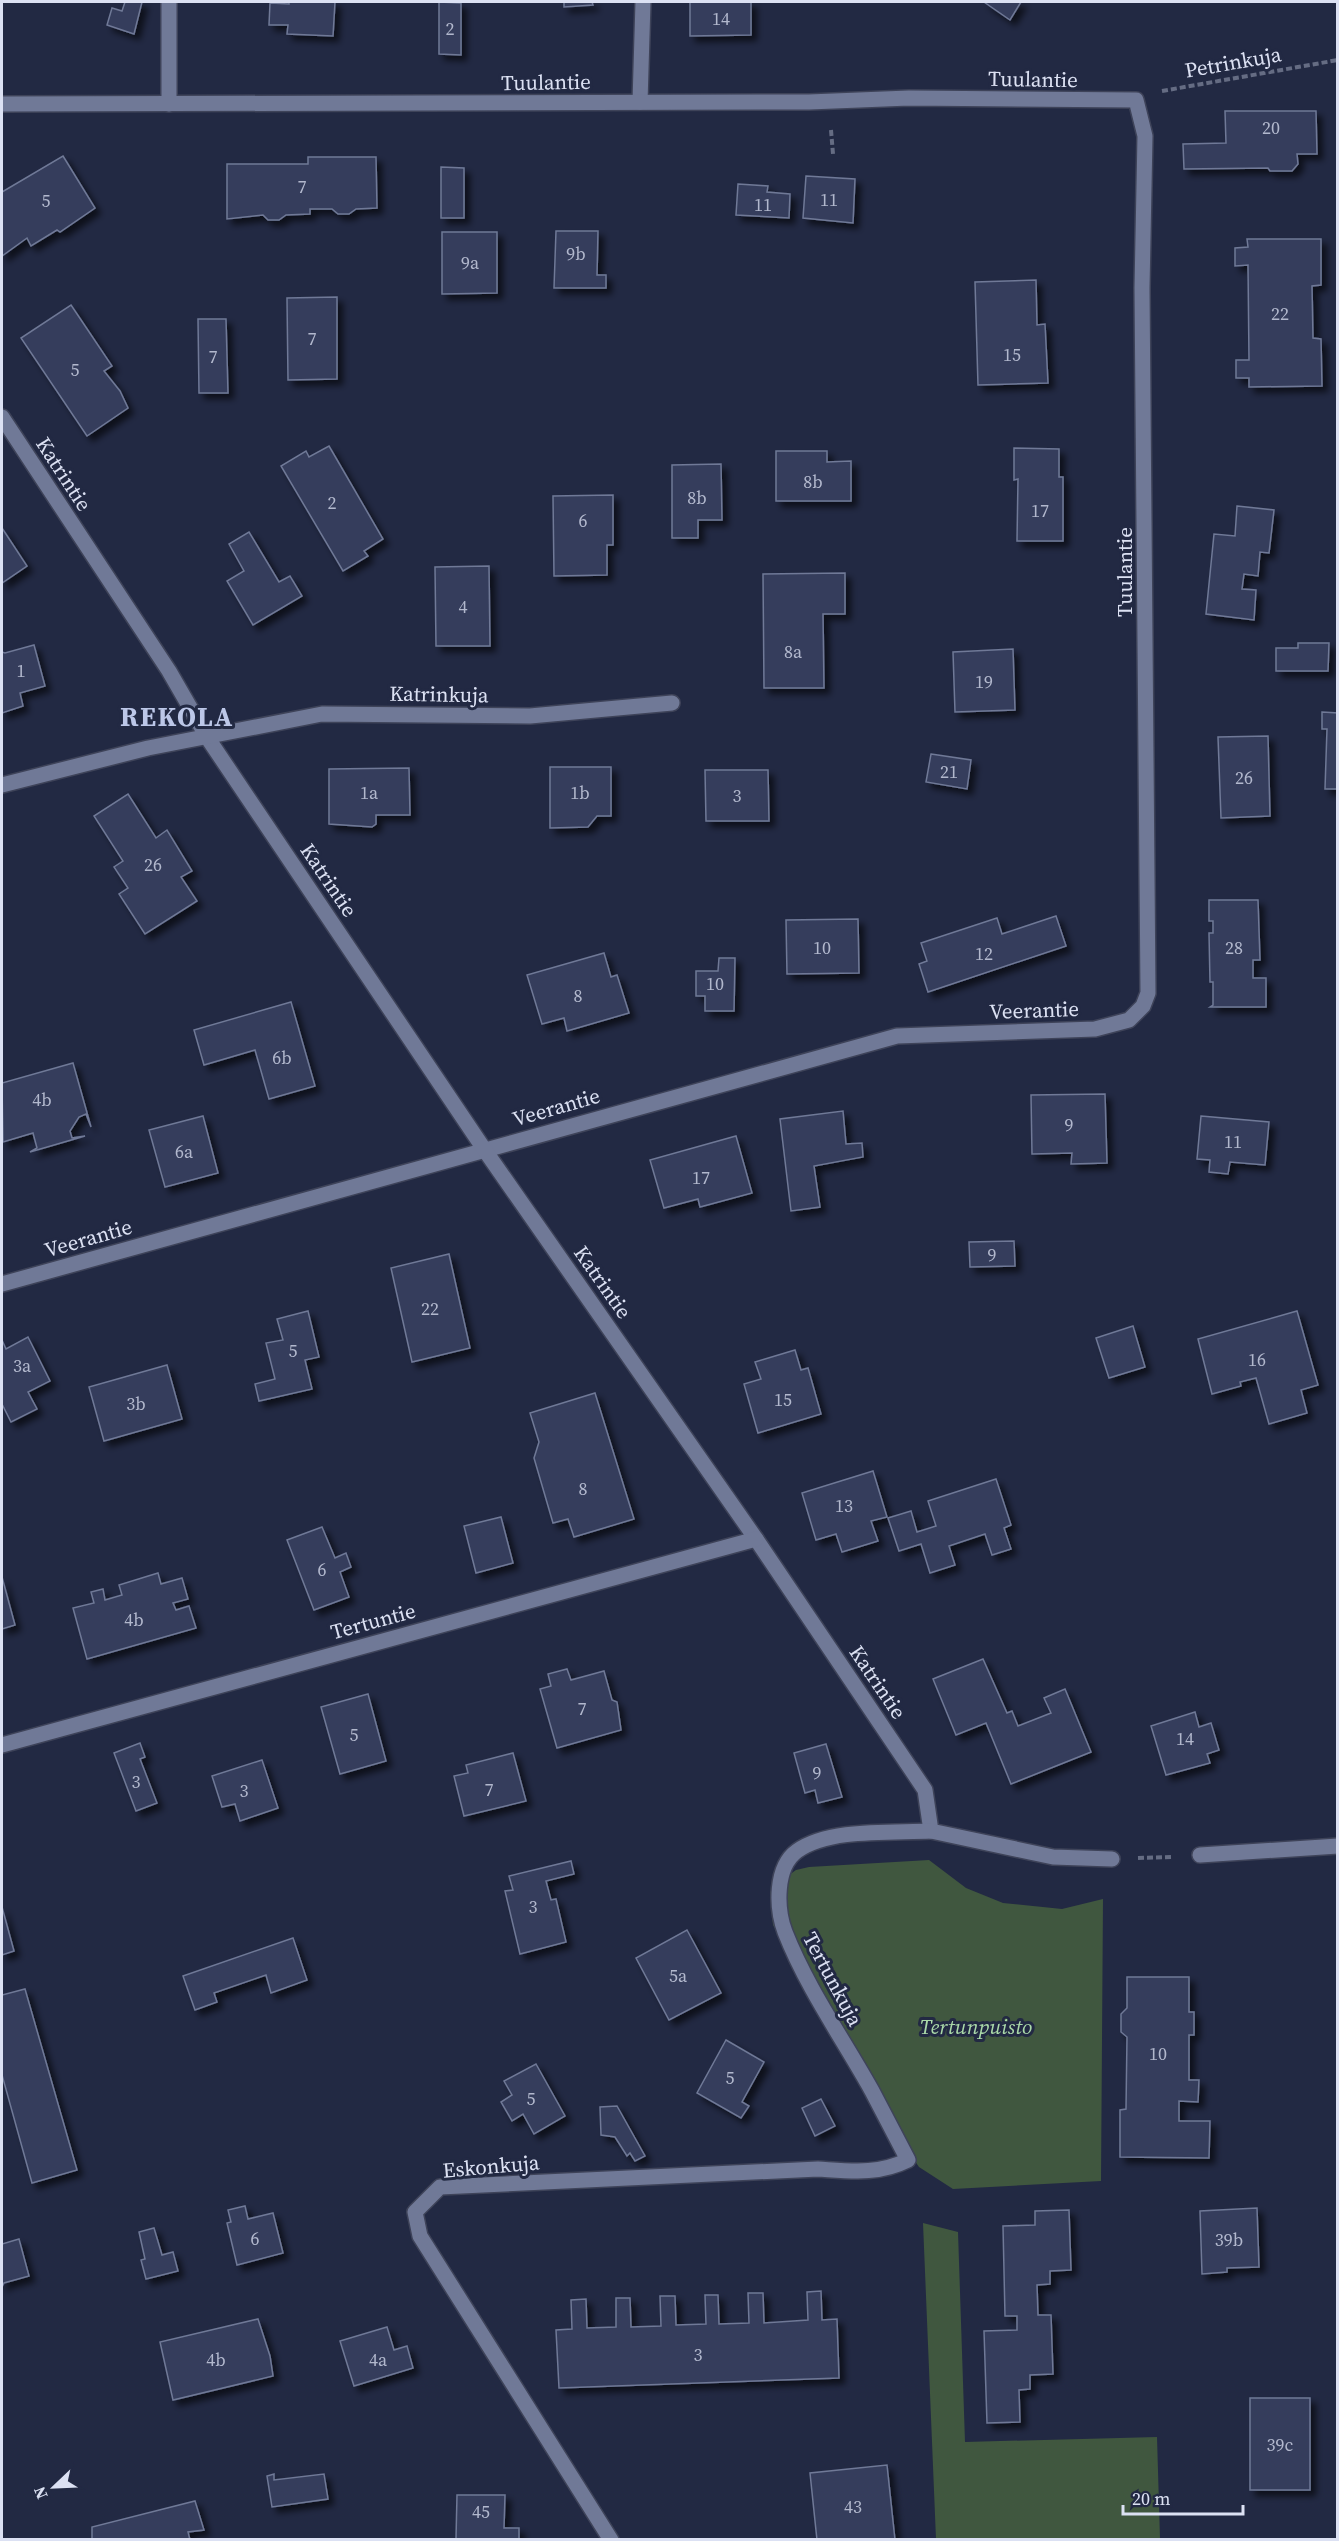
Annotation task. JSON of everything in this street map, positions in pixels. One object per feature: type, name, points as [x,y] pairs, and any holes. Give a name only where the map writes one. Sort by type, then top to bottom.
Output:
[{"type":"street","points":[[169,2],[169,104]]},
{"type":"street","points":[[640,102],[643,2]]},
{"type":"street","name":"Tuulantie","points":[[2,104],[809,102],[909,98],[1136,100],[1145,136],[1142,288],[1148,993],[1143,1006],[1129,1020]]},
{"type":"street","name":"Katrintie","points":[[2,417],[169,671],[207,737],[484,1149],[756,1539],[925,1790],[931,1831]]},
{"type":"street","name":"Katrinkuja","points":[[2,785],[147,748],[322,714],[531,716],[672,703]]},
{"type":"street","name":"Veerantie","points":[[2,1284],[897,1036],[1095,1029],[1129,1020]]},
{"type":"street","name":"Tertuntie","points":[[2,1745],[756,1539]]},
{"type":"street","points":[[931,1831],[1053,1857],[1112,1859]]},
{"type":"street","name":"Tertunkuja","points":[[818,2169],[872,2172],[894,2167],[908,2160],[872,2091],[823,2008],[784,1930],[779,1887],[785,1866],[796,1851],[824,1839],[931,1831]]},
{"type":"street","points":[[1200,1855],[1338,1846]]},
{"type":"street","name":"Eskonkuja","points":[[611,2540],[420,2236],[415,2212],[440,2187],[818,2169]]},
{"type":"path","name":"Petrinkuja","points":[[1136,100],[1164,90],[1338,60]]},
{"type":"path","points":[[1112,1859],[1200,1855]]},
{"type":"green space","name":"Tertunpuisto","points":[[929,1860],[966,1888],[1003,1903],[1062,1909],[1103,1899],[1101,2181],[953,2189],[919,2167],[872,2099],[773,1925],[770,1892],[775,1885],[796,1870],[809,1867]]},
{"type":"green space","points":[[923,2223],[958,2232],[965,2442],[1157,2437],[1160,2539],[936,2539]]},
{"type":"building","points":[[125,2],[142,2],[134,34],[107,25],[112,8],[122,11]]},
{"type":"building","points":[[289,2],[335,2],[333,36],[287,34],[288,25],[269,25],[270,3],[289,4]]},
{"type":"building","points":[[439,2],[461,3],[461,55],[439,54]]},
{"type":"building","points":[[564,2],[592,2],[593,5],[564,7]]},
{"type":"building","points":[[690,2],[751,2],[751,35],[690,36]]},
{"type":"building","points":[[984,2],[1021,2],[1010,20]]},
{"type":"building","points":[[1225,111],[1316,111],[1317,154],[1297,154],[1298,164],[1292,171],[1270,171],[1268,168],[1184,169],[1183,144],[1226,143]]},
{"type":"building","points":[[63,156],[95,208],[60,232],[57,230],[31,246],[27,238],[2,256],[2,192]]},
{"type":"building","points":[[308,157],[376,157],[377,208],[356,209],[349,214],[338,214],[332,209],[310,209],[310,214],[286,215],[279,220],[268,220],[263,215],[227,219],[227,164],[308,164]]},
{"type":"building","points":[[441,167],[464,168],[464,218],[441,218]]},
{"type":"building","points":[[806,176],[855,179],[853,223],[803,218]]},
{"type":"building","points":[[738,184],[768,186],[767,192],[790,194],[789,218],[736,215]]},
{"type":"building","points":[[556,231],[598,231],[597,275],[606,275],[606,288],[554,288]]},
{"type":"building","points":[[442,232],[497,232],[497,293],[442,294]]},
{"type":"building","points":[[1247,239],[1321,239],[1321,285],[1312,286],[1313,338],[1321,339],[1322,386],[1249,387],[1249,378],[1236,378],[1236,360],[1249,360],[1248,265],[1235,266],[1235,248],[1248,247]]},
{"type":"building","points":[[1036,280],[1037,325],[1045,324],[1048,383],[978,385],[975,282]]},
{"type":"building","points":[[337,297],[337,379],[288,380],[287,298]]},
{"type":"building","points":[[71,305],[112,366],[104,371],[120,391],[128,408],[87,436],[21,338]]},
{"type":"building","points":[[198,319],[226,319],[228,393],[199,393]]},
{"type":"building","points":[[329,446],[383,539],[364,551],[368,556],[343,571],[281,466],[306,451],[309,457]]},
{"type":"building","points":[[1014,448],[1059,449],[1059,477],[1063,477],[1063,541],[1017,541],[1018,479],[1014,480]]},
{"type":"building","points":[[776,451],[827,451],[827,462],[851,461],[851,501],[776,501]]},
{"type":"building","points":[[721,464],[722,520],[698,520],[698,538],[672,538],[672,465]]},
{"type":"building","points":[[613,495],[613,545],[607,545],[607,575],[554,576],[553,496]]},
{"type":"building","points":[[1237,506],[1274,510],[1269,553],[1260,552],[1258,576],[1244,574],[1242,589],[1256,590],[1254,620],[1206,614],[1214,534],[1235,536]]},
{"type":"building","points":[[2,528],[27,566],[2,583]]},
{"type":"building","points":[[249,532],[279,582],[290,576],[302,596],[253,625],[227,581],[244,571],[229,544]]},
{"type":"building","points":[[489,566],[490,646],[436,646],[435,567]]},
{"type":"building","points":[[845,573],[845,614],[823,614],[824,688],[764,688],[763,574]]},
{"type":"building","points":[[1298,643],[1329,643],[1328,671],[1276,671],[1276,648],[1298,648]]},
{"type":"building","points":[[34,645],[45,686],[20,693],[23,706],[2,713],[2,652]]},
{"type":"building","points":[[1013,649],[1015,710],[955,712],[953,652]]},
{"type":"building","points":[[1322,712],[1338,713],[1338,789],[1325,789],[1327,729],[1322,729]]},
{"type":"building","points":[[1268,736],[1270,816],[1221,818],[1218,737]]},
{"type":"building","points":[[931,754],[971,760],[967,789],[926,782]]},
{"type":"building","points":[[550,767],[611,767],[611,816],[597,816],[588,827],[550,828]]},
{"type":"building","points":[[409,768],[410,815],[376,815],[376,824],[372,827],[329,824],[329,769]]},
{"type":"building","points":[[705,770],[768,770],[769,821],[706,821]]},
{"type":"building","points":[[128,794],[156,838],[167,830],[192,871],[181,877],[197,901],[145,934],[119,894],[128,888],[114,867],[123,861],[94,816]]},
{"type":"building","points":[[1209,900],[1258,900],[1260,960],[1253,960],[1253,978],[1266,978],[1266,1007],[1210,1007],[1213,1005],[1213,982],[1210,982],[1209,933],[1213,933],[1213,921],[1209,921]]},
{"type":"building","points":[[1056,916],[1066,946],[928,992],[919,964],[927,961],[921,943],[997,918],[1002,934]]},
{"type":"building","points":[[858,919],[859,973],[787,974],[786,920]]},
{"type":"building","points":[[604,953],[611,977],[617,975],[629,1013],[567,1031],[564,1018],[542,1024],[527,975]]},
{"type":"building","points":[[719,958],[735,958],[734,1011],[705,1011],[705,996],[696,996],[696,971],[718,971]]},
{"type":"building","points":[[291,1002],[315,1086],[269,1099],[255,1050],[204,1065],[194,1030]]},
{"type":"building","points":[[73,1063],[91,1127],[86,1114],[79,1117],[70,1131],[72,1138],[85,1136],[30,1152],[37,1148],[33,1133],[3,1142],[2,1083]]},
{"type":"building","points":[[1105,1094],[1107,1163],[1071,1164],[1072,1153],[1032,1154],[1031,1095]]},
{"type":"building","points":[[843,1111],[846,1144],[862,1143],[863,1157],[814,1166],[820,1207],[791,1211],[780,1119]]},
{"type":"building","points":[[203,1116],[218,1173],[165,1187],[149,1130]]},
{"type":"building","points":[[1201,1116],[1269,1122],[1265,1165],[1230,1162],[1228,1174],[1209,1172],[1210,1160],[1197,1159]]},
{"type":"building","points":[[736,1136],[752,1193],[700,1207],[698,1199],[664,1208],[650,1160]]},
{"type":"building","points":[[1014,1241],[1015,1266],[970,1267],[969,1242]]},
{"type":"building","points":[[449,1254],[470,1348],[412,1362],[391,1268]]},
{"type":"building","points":[[308,1311],[319,1357],[305,1360],[312,1389],[259,1401],[255,1384],[275,1379],[266,1343],[283,1340],[277,1319]]},
{"type":"building","points":[[1297,1311],[1318,1385],[1301,1390],[1307,1413],[1269,1424],[1256,1378],[1240,1382],[1241,1386],[1212,1394],[1198,1339]]},
{"type":"building","points":[[1133,1326],[1145,1367],[1109,1378],[1096,1338]]},
{"type":"building","points":[[28,1337],[50,1381],[28,1392],[37,1409],[11,1422],[2,1404],[2,1340],[6,1349]]},
{"type":"building","points":[[795,1350],[801,1370],[808,1368],[821,1414],[758,1433],[744,1384],[761,1379],[755,1362]]},
{"type":"building","points":[[167,1365],[182,1419],[104,1441],[89,1387]]},
{"type":"building","points":[[595,1393],[634,1519],[574,1537],[568,1519],[553,1523],[534,1458],[539,1442],[530,1413]]},
{"type":"building","points":[[873,1471],[887,1517],[871,1521],[878,1541],[842,1552],[836,1534],[816,1540],[802,1493]]},
{"type":"building","points":[[996,1479],[1011,1525],[1004,1528],[1011,1549],[992,1555],[985,1534],[949,1546],[955,1565],[930,1573],[921,1544],[899,1551],[888,1518],[911,1511],[917,1532],[936,1526],[928,1501]]},
{"type":"building","points":[[501,1517],[513,1563],[476,1573],[464,1526]]},
{"type":"building","points":[[322,1527],[335,1558],[346,1553],[351,1567],[340,1572],[349,1597],[314,1610],[287,1540]]},
{"type":"building","points":[[158,1573],[161,1584],[182,1578],[188,1599],[173,1603],[176,1610],[189,1606],[196,1628],[87,1659],[73,1608],[94,1603],[91,1592],[103,1589],[105,1600],[122,1595],[119,1585]]},
{"type":"building","points":[[2,1577],[15,1625],[2,1629]]},
{"type":"building","points":[[983,1659],[1007,1713],[1012,1711],[1018,1726],[1051,1713],[1044,1698],[1065,1689],[1091,1752],[1011,1784],[986,1723],[956,1735],[933,1679]]},
{"type":"building","points":[[567,1669],[571,1680],[604,1671],[612,1700],[617,1702],[621,1730],[557,1748],[540,1689],[551,1686],[548,1674]]},
{"type":"building","points":[[368,1694],[386,1761],[340,1774],[321,1707]]},
{"type":"building","points":[[1195,1712],[1199,1727],[1211,1723],[1219,1750],[1207,1754],[1210,1763],[1166,1775],[1151,1726]]},
{"type":"building","points":[[140,1743],[145,1757],[140,1759],[157,1803],[136,1811],[114,1753]]},
{"type":"building","points":[[826,1744],[842,1797],[818,1803],[815,1790],[805,1793],[794,1753]]},
{"type":"building","points":[[513,1753],[526,1801],[464,1816],[454,1776],[468,1773],[466,1765]]},
{"type":"building","points":[[262,1760],[278,1808],[240,1821],[235,1804],[222,1807],[212,1776]]},
{"type":"building","points":[[571,1861],[574,1874],[546,1881],[551,1900],[556,1899],[566,1942],[520,1954],[505,1891],[513,1890],[509,1876]]},
{"type":"building","points":[[2,1907],[14,1951],[2,1955]]},
{"type":"building","points":[[687,1930],[721,1993],[669,2020],[636,1958]]},
{"type":"building","points":[[293,1938],[307,1980],[271,1993],[266,1975],[214,1993],[217,2002],[195,2010],[183,1976]]},
{"type":"building","points":[[1127,1977],[1189,1977],[1189,2012],[1194,2012],[1194,2035],[1189,2035],[1189,2080],[1199,2080],[1198,2102],[1179,2101],[1179,2121],[1210,2121],[1209,2158],[1120,2157],[1120,2110],[1126,2109],[1127,2037],[1121,2032],[1121,2014],[1127,2008]]},
{"type":"building","points":[[25,1989],[77,2170],[32,2183],[2,2075],[2,1995]]},
{"type":"building","points":[[726,2040],[764,2062],[742,2102],[749,2106],[741,2118],[697,2093]]},
{"type":"building","points":[[536,2064],[565,2116],[534,2134],[523,2114],[512,2121],[501,2102],[512,2095],[504,2081]]},
{"type":"building","points":[[821,2099],[835,2126],[815,2136],[802,2108]]},
{"type":"building","points":[[617,2106],[645,2156],[635,2161],[630,2153],[627,2156],[615,2137],[601,2135],[600,2107]]},
{"type":"building","points":[[245,2206],[248,2219],[273,2213],[283,2253],[237,2265],[227,2223],[231,2222],[228,2210]]},
{"type":"building","points":[[1257,2208],[1259,2267],[1227,2268],[1227,2272],[1202,2274],[1200,2211]]},
{"type":"building","points":[[1069,2210],[1071,2270],[1050,2271],[1050,2284],[1037,2285],[1038,2315],[1051,2315],[1053,2374],[1030,2375],[1030,2389],[1019,2390],[1020,2422],[987,2423],[984,2331],[1017,2330],[1017,2316],[1005,2316],[1003,2226],[1035,2225],[1035,2211]]},
{"type":"building","points":[[154,2228],[162,2255],[173,2252],[178,2271],[146,2279],[141,2260],[145,2259],[139,2232]]},
{"type":"building","points":[[19,2239],[29,2276],[4,2283],[2,2287],[2,2244]]},
{"type":"building","points":[[821,2291],[822,2320],[837,2319],[839,2378],[559,2388],[556,2330],[572,2329],[571,2300],[586,2299],[587,2328],[616,2327],[616,2298],[630,2298],[631,2327],[661,2326],[660,2296],[675,2296],[676,2325],[706,2324],[705,2295],[718,2295],[719,2324],[749,2323],[748,2293],[763,2293],[764,2323],[808,2320],[807,2292]]},
{"type":"building","points":[[258,2319],[270,2356],[273,2376],[173,2400],[160,2342]]},
{"type":"building","points":[[387,2327],[394,2350],[407,2346],[413,2368],[354,2386],[340,2341]]},
{"type":"building","points":[[1250,2398],[1310,2398],[1310,2490],[1250,2490]]},
{"type":"building","points":[[887,2465],[895,2540],[817,2540],[810,2473]]},
{"type":"building","points":[[274,2474],[274,2480],[324,2474],[328,2499],[272,2507],[267,2476]]},
{"type":"building","points":[[457,2495],[505,2495],[504,2528],[519,2528],[519,2540],[456,2539]]},
{"type":"building","points":[[195,2501],[204,2530],[188,2532],[190,2540],[92,2540],[92,2527]]},
{"type":"district","name":"REKOLA","points":[[177,716]]}]
